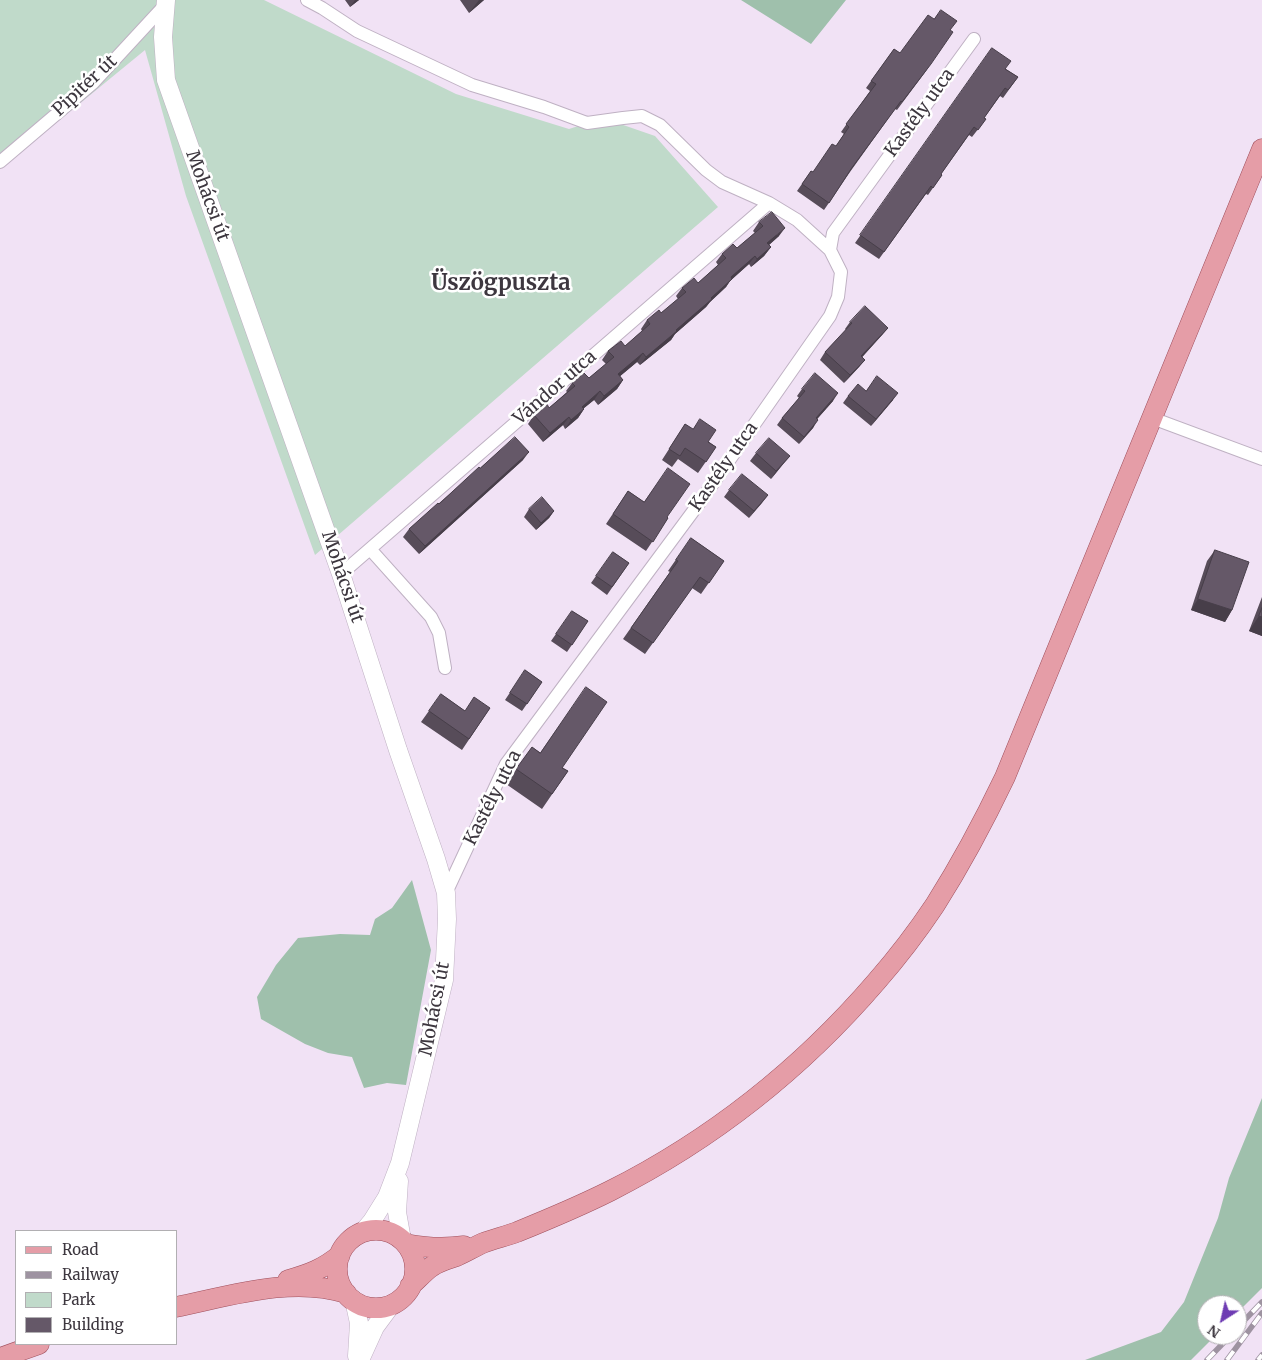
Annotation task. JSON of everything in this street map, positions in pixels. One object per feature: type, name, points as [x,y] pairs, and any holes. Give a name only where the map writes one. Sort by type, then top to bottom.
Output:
[{"type":"main road","name":"Mohácsi út","points":[[165,3],[163,37],[166,80],[341,574],[446,893],[447,919],[444,980],[400,1163]]},
{"type":"main road","points":[[410,1286],[431,1267],[481,1244],[540,1223],[586,1203],[633,1179],[702,1137],[769,1086],[811,1050],[853,1009],[896,958],[934,906],[966,853],[1005,777],[1262,150]]},
{"type":"main road","points":[[400,1163],[397,1212],[404,1242]]},
{"type":"main road","points":[[358,1360],[359,1323],[350,1296],[339,1281],[337,1268],[340,1255],[348,1241],[362,1232],[372,1221],[387,1197],[400,1163]]},
{"type":"main road","points":[[358,1360],[375,1327],[392,1304],[406,1293],[413,1279],[414,1265],[410,1250],[395,1235],[379,1230],[362,1232]]},
{"type":"main road","points":[[404,1242],[445,1249],[481,1244]]},
{"type":"main road","points":[[178,1307],[257,1290],[322,1268],[340,1255]]},
{"type":"main road","points":[[257,1290],[312,1286],[334,1289],[368,1306],[392,1304]]},
{"type":"main road","points":[[0,1358],[36,1345]]},
{"type":"street","points":[[307,0],[357,31],[472,85],[544,107],[587,123],[642,116],[660,125],[706,170],[722,182],[769,203],[796,220],[830,250]]},
{"type":"street","name":"Pipitér út","points":[[0,162],[93,84],[165,3]]},
{"type":"street","name":"Kastély utca","points":[[446,893],[506,764],[700,502],[830,316],[838,297],[841,272],[830,250],[833,233],[974,39]]},
{"type":"street","name":"Vándor utca","points":[[341,574],[769,203]]},
{"type":"street","points":[[1152,418],[1262,459]]},
{"type":"street","points":[[370,549],[431,617],[438,633],[445,668]]},
{"type":"green space","points":[[0,0],[264,0],[456,94],[569,129],[603,118],[655,136],[718,207],[315,555],[186,196],[145,50],[0,169]]},
{"type":"green space","points":[[741,0],[846,0],[811,44]]},
{"type":"green space","points":[[412,880],[431,950],[406,1085],[387,1083],[364,1088],[352,1057],[328,1053],[305,1044],[261,1019],[257,997],[276,965],[298,938],[340,934],[370,935],[375,919],[392,908]]},
{"type":"green space","points":[[1262,1098],[1262,1288],[1247,1303],[1247,1295],[1197,1295],[1197,1345],[1206,1345],[1191,1360],[1085,1360],[1161,1332],[1184,1302],[1218,1218],[1229,1178]]},
{"type":"building","points":[[941,10],[957,21],[950,30],[953,32],[851,169],[829,203],[802,184],[811,171],[813,172],[832,144],[836,146],[849,127],[846,124],[876,84],[871,81],[894,49],[900,53],[928,15],[934,19]]},
{"type":"building","points":[[992,48],[1011,61],[1005,69],[1018,77],[1008,90],[1005,88],[978,130],[974,127],[933,188],[931,186],[884,252],[860,235]]},
{"type":"building","points":[[772,212],[785,228],[767,243],[771,247],[757,259],[755,256],[731,277],[732,279],[712,299],[646,357],[643,353],[618,374],[623,380],[604,396],[600,391],[571,420],[569,417],[550,433],[534,415],[547,404],[549,408],[575,386],[572,383],[584,373],[589,378],[614,357],[608,351],[621,341],[625,346],[650,324],[647,320],[659,310],[661,313],[686,292],[682,288],[694,278],[698,283],[726,258],[722,254],[733,244],[737,248],[763,226],[759,222]]},
{"type":"building","points":[[865,306],[888,328],[861,356],[865,360],[850,375],[825,352]]},
{"type":"building","points":[[815,373],[838,393],[816,418],[818,420],[804,437],[782,418],[805,391],[802,389]]},
{"type":"building","points":[[877,376],[898,393],[876,419],[848,396],[858,384],[866,391]]},
{"type":"building","points":[[700,419],[716,430],[708,442],[716,447],[706,462],[685,448],[680,456],[669,449],[685,424],[693,429]]},
{"type":"building","points":[[515,437],[529,452],[425,546],[409,529]]},
{"type":"building","points":[[769,438],[790,456],[776,471],[756,453]]},
{"type":"building","points":[[668,468],[690,484],[667,517],[653,542],[613,514],[628,491],[644,502]]},
{"type":"building","points":[[742,474],[768,495],[754,511],[729,490]]},
{"type":"building","points":[[542,497],[554,511],[541,523],[529,509]]},
{"type":"building","points":[[691,538],[724,561],[709,583],[700,577],[653,643],[631,628],[678,561],[676,560]]},
{"type":"building","points":[[1215,550],[1249,562],[1232,610],[1198,599]]},
{"type":"building","points":[[613,552],[629,563],[612,587],[596,576]]},
{"type":"building","points":[[572,611],[588,621],[572,645],[556,634]]},
{"type":"building","points":[[525,670],[542,682],[527,704],[510,693]]},
{"type":"building","points":[[586,687],[607,702],[562,768],[568,771],[552,794],[516,769],[532,747],[540,753]]},
{"type":"building","points":[[441,694],[465,711],[474,697],[490,708],[469,739],[429,711]]},
{"type":"railway","points":[[1247,1318],[1262,1302]]},
{"type":"railway","points":[[1227,1360],[1262,1313]]},
{"type":"railway","points":[[1207,1360],[1221,1345]]},
{"type":"railway","points":[[1258,1360],[1262,1355]]},
{"type":"district","name":"Üszögpuszta","points":[[501,284]]}]
